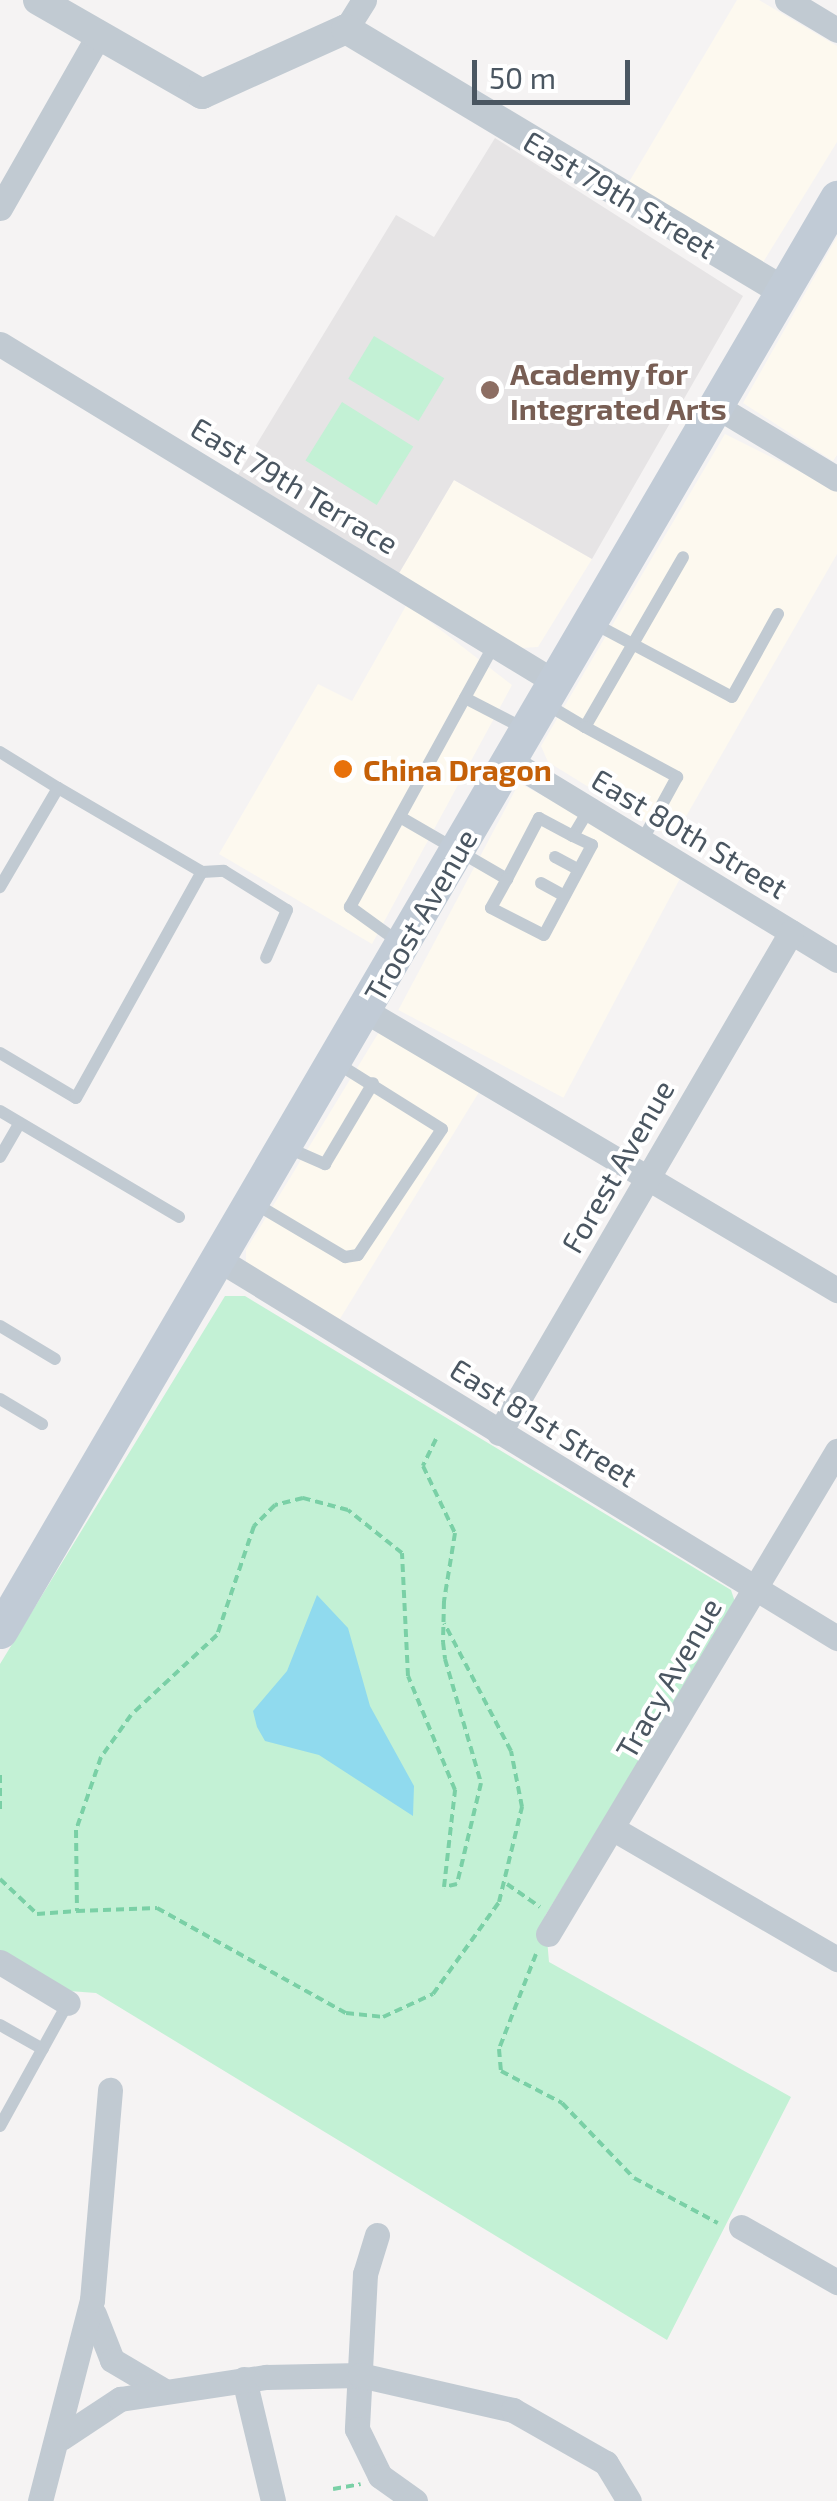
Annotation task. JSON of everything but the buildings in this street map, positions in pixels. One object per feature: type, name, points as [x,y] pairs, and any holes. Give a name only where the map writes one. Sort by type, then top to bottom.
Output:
[{"type":"main road","name":"Troost Avenue","points":[[0,1631],[837,198]]},
{"type":"street","points":[[38,0],[202,94],[346,29],[364,0]]},
{"type":"street","points":[[787,0],[837,30]]},
{"type":"street","name":"East 79th Street","points":[[346,29],[782,291]]},
{"type":"street","points":[[0,208],[98,36]]},
{"type":"street","name":"East 79th Terrace","points":[[0,344],[494,645],[542,705]]},
{"type":"street","points":[[716,406],[837,478]]},
{"type":"street","name":"East 80th Street","points":[[510,761],[837,960]]},
{"type":"street","name":"Forest Avenue","points":[[499,1433],[792,932]]},
{"type":"street","points":[[364,1010],[837,1290]]},
{"type":"street","name":"East 81st Street","points":[[218,1259],[756,1592],[837,1638]]},
{"type":"street","name":"Tracy Avenue","points":[[545,1929],[617,1831],[837,1451]]},
{"type":"street","points":[[617,1831],[837,1959]]},
{"type":"street","points":[[0,1962],[68,2003]]},
{"type":"street","points":[[40,2501],[62,2438],[92,2300],[110,2090]]},
{"type":"street","points":[[736,2230],[837,2282]]},
{"type":"street","points":[[377,2235],[365,2274],[360,2444],[380,2476],[415,2501]]},
{"type":"street","points":[[92,2300],[112,2360],[162,2390]]},
{"type":"street","points":[[62,2438],[120,2399],[162,2390],[244,2379],[360,2375],[513,2410],[606,2463],[629,2501]]},
{"type":"street","points":[[244,2379],[273,2501]]},
{"type":"lane","points":[[585,727],[683,557]]},
{"type":"lane","points":[[591,621],[732,697],[778,614]]},
{"type":"lane","points":[[402,944],[350,907],[494,645]]},
{"type":"lane","points":[[465,698],[542,705],[677,778],[642,842]]},
{"type":"lane","points":[[0,752],[202,872],[224,871],[287,910],[266,958]]},
{"type":"lane","points":[[0,887],[58,788]]},
{"type":"lane","points":[[573,836],[589,809]]},
{"type":"lane","points":[[400,817],[458,850],[513,873]]},
{"type":"lane","points":[[539,818],[573,836],[592,845],[544,936],[491,908],[531,845],[539,818]]},
{"type":"lane","points":[[556,857],[578,868]]},
{"type":"lane","points":[[0,1053],[76,1098],[202,872]]},
{"type":"lane","points":[[540,883],[564,896]]},
{"type":"lane","points":[[252,1202],[345,1257],[358,1256],[442,1124],[334,1061]]},
{"type":"lane","points":[[284,1146],[325,1164],[373,1083]]},
{"type":"lane","points":[[0,1111],[179,1216]]},
{"type":"lane","points":[[0,1156],[20,1123]]},
{"type":"lane","points":[[0,1326],[56,1359]]},
{"type":"lane","points":[[0,1399],[42,1424]]},
{"type":"lane","points":[[0,2126],[68,2003]]},
{"type":"lane","points":[[0,2025],[42,2049]]},
{"type":"path","points":[[77,1911],[76,1830],[100,1757],[217,1635],[254,1526],[275,1505],[303,1498],[348,1510],[402,1552],[408,1676],[458,1804],[444,1888],[451,1890],[476,1836],[482,1783],[445,1660],[444,1622],[455,1533],[423,1466],[436,1439]]},
{"type":"path","points":[[0,1879],[37,1914],[156,1908],[336,2010],[382,2017],[449,1980],[507,1884],[520,1830],[519,1778],[444,1622]]},
{"type":"path","points":[[0,1775],[0,1810]]},
{"type":"path","points":[[507,1884],[534,1900],[545,1929],[500,2049],[501,2072],[562,2103],[634,2178],[736,2230]]},
{"type":"shaded area","points":[[737,0],[759,0],[837,46],[837,142],[762,264],[626,187]]},
{"type":"shaded area","name":"Academy for Integrated Arts","points":[[495,138],[743,296],[592,559],[454,480],[398,575],[236,478],[396,215],[434,237]]},
{"type":"shaded area","points":[[837,237],[837,455],[833,461],[743,403]]},
{"type":"shaded area","points":[[725,434],[837,490],[837,554],[673,839],[548,762],[541,746]]},
{"type":"shaded area","points":[[454,480],[592,559],[538,647],[521,648],[398,575]]},
{"type":"shaded area","points":[[407,604],[512,685],[372,944],[219,854],[318,684],[352,701]]},
{"type":"shaded area","points":[[519,783],[684,871],[563,1098],[398,1010]]},
{"type":"shaded area","points":[[379,1032],[479,1092],[338,1322],[246,1262],[246,1250]]},
{"type":"green space","points":[[374,336],[444,378],[419,421],[348,379]]},
{"type":"green space","points":[[342,402],[413,447],[377,505],[305,461]]},
{"type":"green space","points":[[225,1296],[245,1296],[731,1590],[736,1605],[545,1916],[549,1962],[791,2097],[667,2340],[96,1993],[69,1991],[0,1950],[0,1664]]},
{"type":"water","points":[[317,1595],[348,1628],[370,1706],[414,1786],[413,1816],[319,1755],[265,1741],[257,1727],[253,1711],[287,1671]]},
{"type":"place","name":"Academy for Integrated Arts","points":[[490,390]]},
{"type":"place","name":"China Dragon","points":[[343,769]]}]
